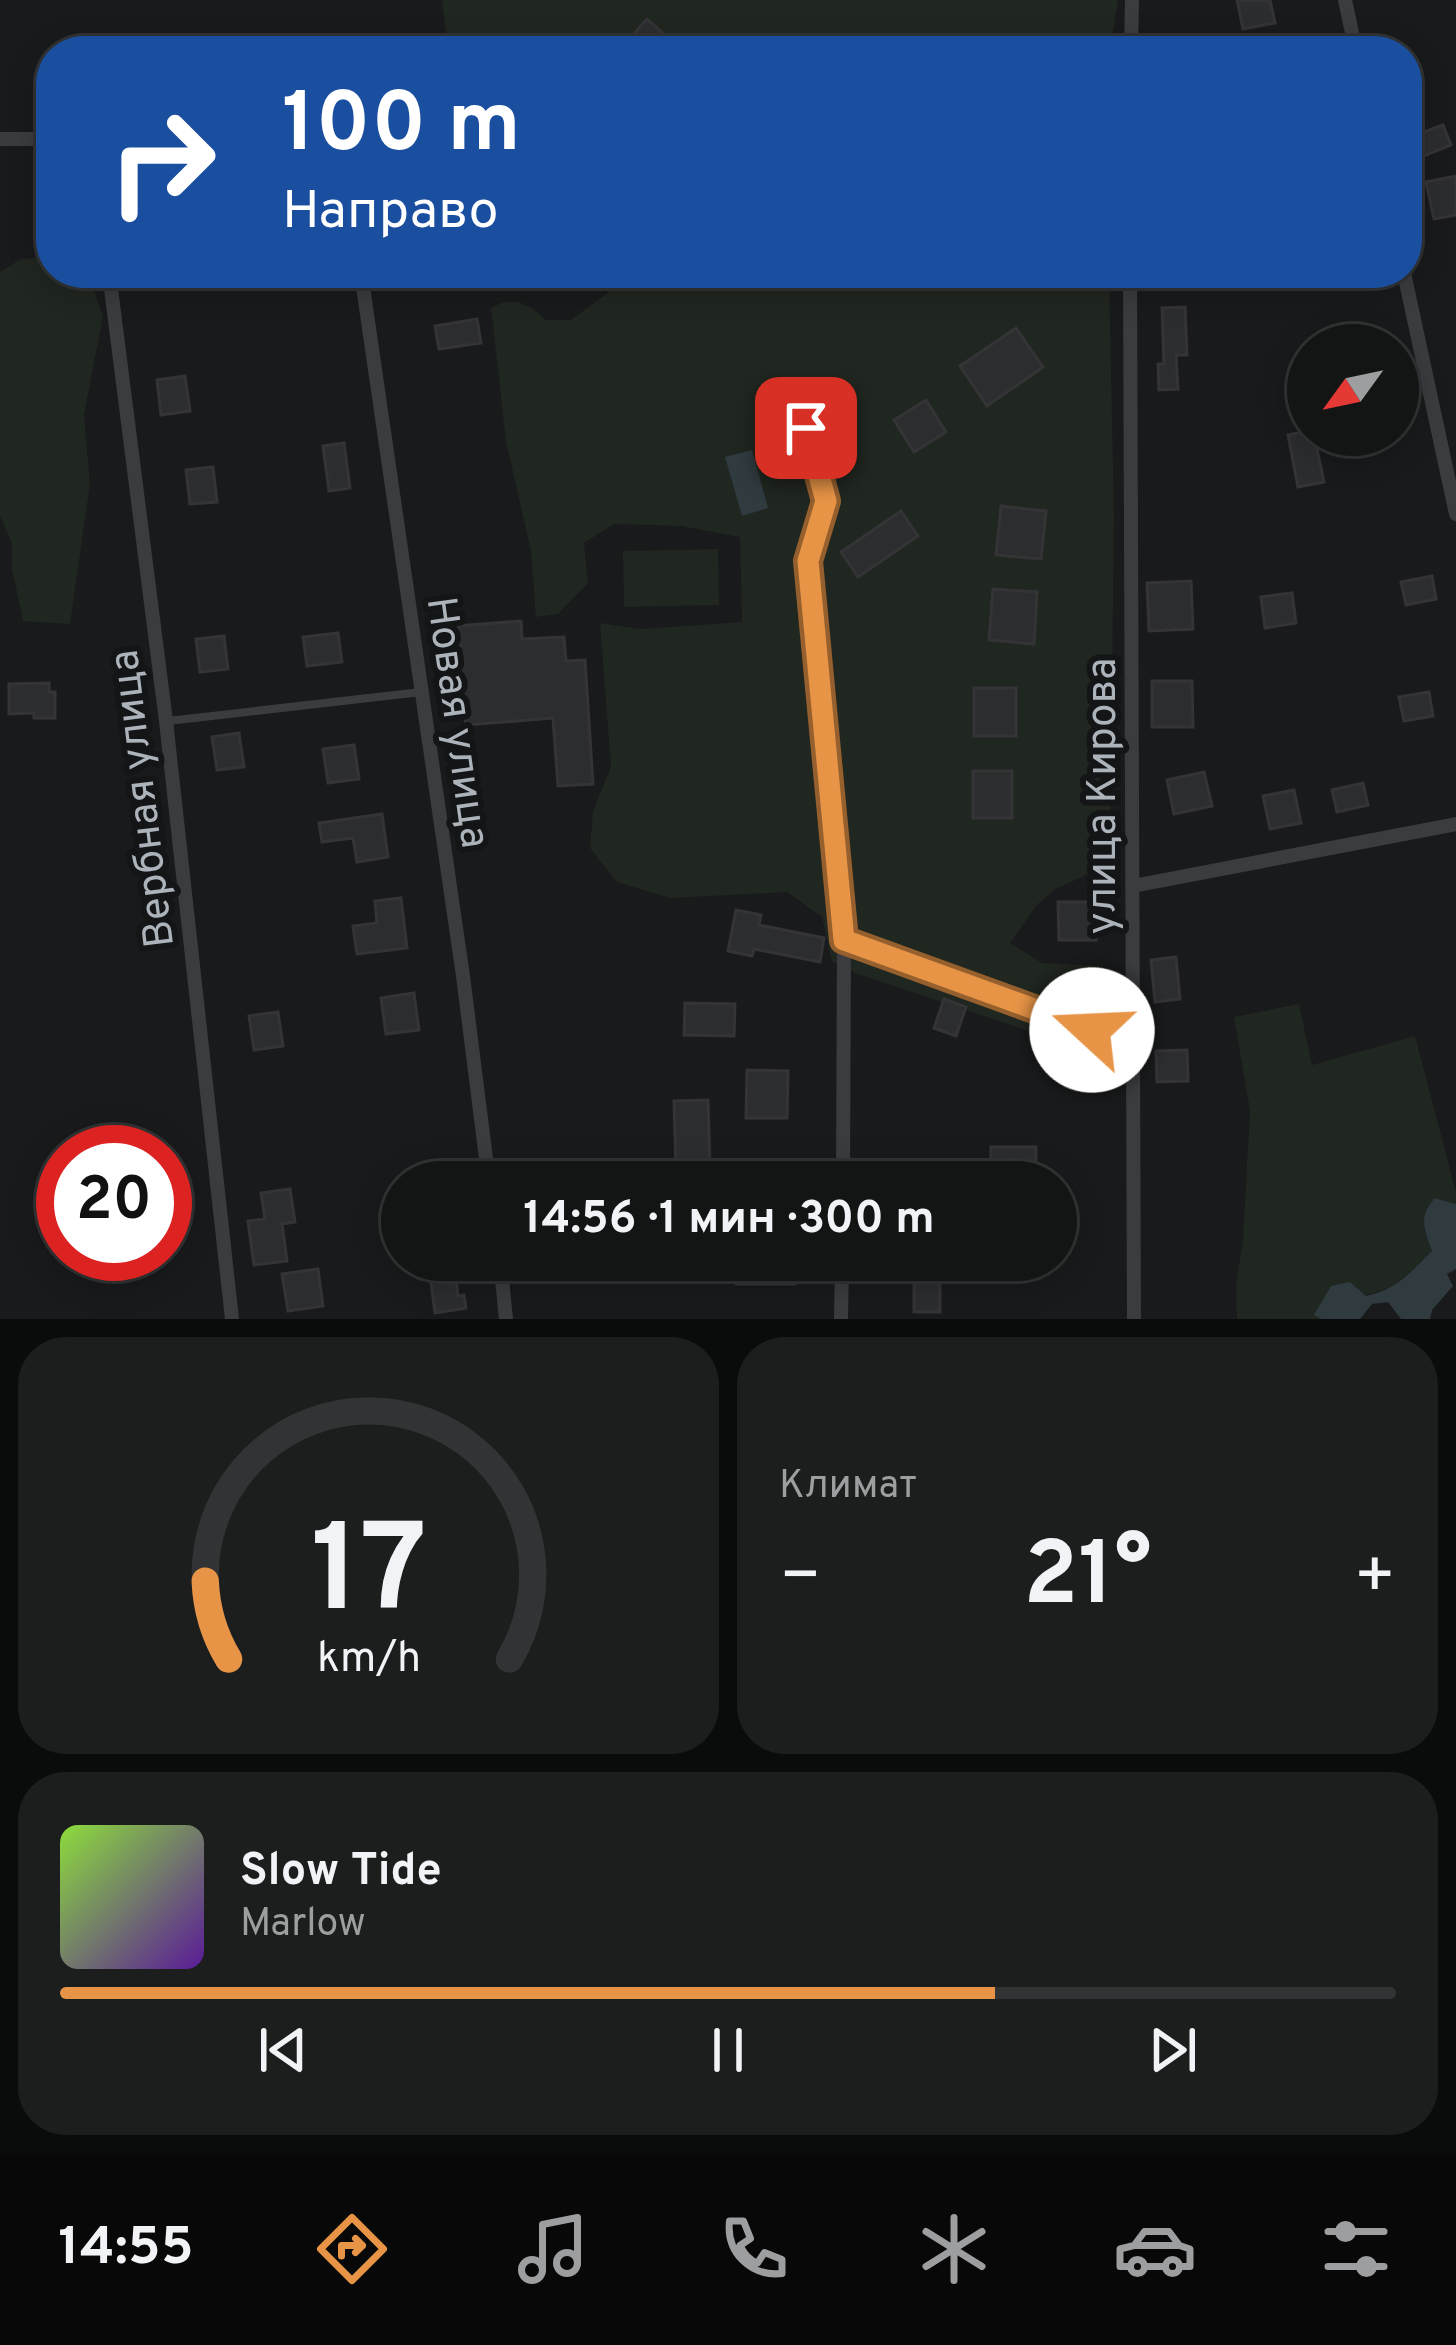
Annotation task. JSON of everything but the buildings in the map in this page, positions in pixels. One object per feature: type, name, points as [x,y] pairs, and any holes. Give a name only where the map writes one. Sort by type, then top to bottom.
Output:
[{"type":"street","points":[[1132,0],[1132,36]]},
{"type":"street","points":[[1345,0],[1353,36]]},
{"type":"street","points":[[0,139],[36,139]]},
{"type":"street","name":"Вербная улица","points":[[111,288],[166,721],[232,1319]]},
{"type":"street","name":"Новая улица","points":[[363,288],[486,1161]]},
{"type":"street","name":"улица Кирова","points":[[1130,288],[1134,1319]]},
{"type":"street","points":[[1408,288],[1452,476],[1456,514]]},
{"type":"street","points":[[1133,886],[1456,824]]},
{"type":"street","points":[[843,1161],[844,940]]},
{"type":"street","points":[[502,1281],[506,1319]]},
{"type":"street","points":[[841,1319],[842,1281]]},
{"type":"lane","points":[[806,428],[826,501],[808,561],[844,940],[1134,1046]]},
{"type":"lane","points":[[166,721],[423,692]]},
{"type":"shaded area","points":[[442,0],[1118,0],[1112,36],[446,36]]},
{"type":"shaded area","points":[[36,258],[36,288],[93,288],[103,316],[84,415],[90,484],[70,624],[23,621],[12,569],[12,543],[0,516],[0,272],[21,259]]},
{"type":"shaded area","points":[[614,288],[1109,288],[1114,516],[1110,856],[1082,877],[1055,889],[1036,906],[1010,943],[1042,963],[1100,966],[1108,1016],[1056,1040],[858,974],[832,961],[822,917],[787,892],[670,898],[617,882],[590,848],[593,811],[611,767],[600,623],[640,629],[742,622],[740,537],[681,526],[614,524],[584,543],[588,583],[558,614],[536,617],[531,551],[506,442],[491,308],[513,302],[546,320],[571,320]]},
{"type":"shaded area","points":[[752,450],[768,508],[742,516],[725,457]]},
{"type":"shaded area","points":[[718,549],[719,605],[624,607],[623,551]]},
{"type":"shaded area","points":[[1299,1004],[1312,1065],[1415,1036],[1456,1204],[1436,1198],[1424,1230],[1432,1251],[1384,1290],[1324,1302],[1315,1314],[1321,1319],[1237,1319],[1250,1111],[1234,1017]]},
{"type":"shaded area","points":[[1435,1198],[1456,1204],[1456,1269],[1447,1274],[1453,1286],[1430,1319],[1401,1319],[1388,1302],[1372,1304],[1360,1319],[1314,1315],[1331,1286],[1350,1282],[1366,1296],[1395,1285],[1417,1266],[1432,1251],[1424,1223]]},
{"type":"route","points":[[806,428],[826,501],[808,561],[844,940],[1092,1030]]}]
